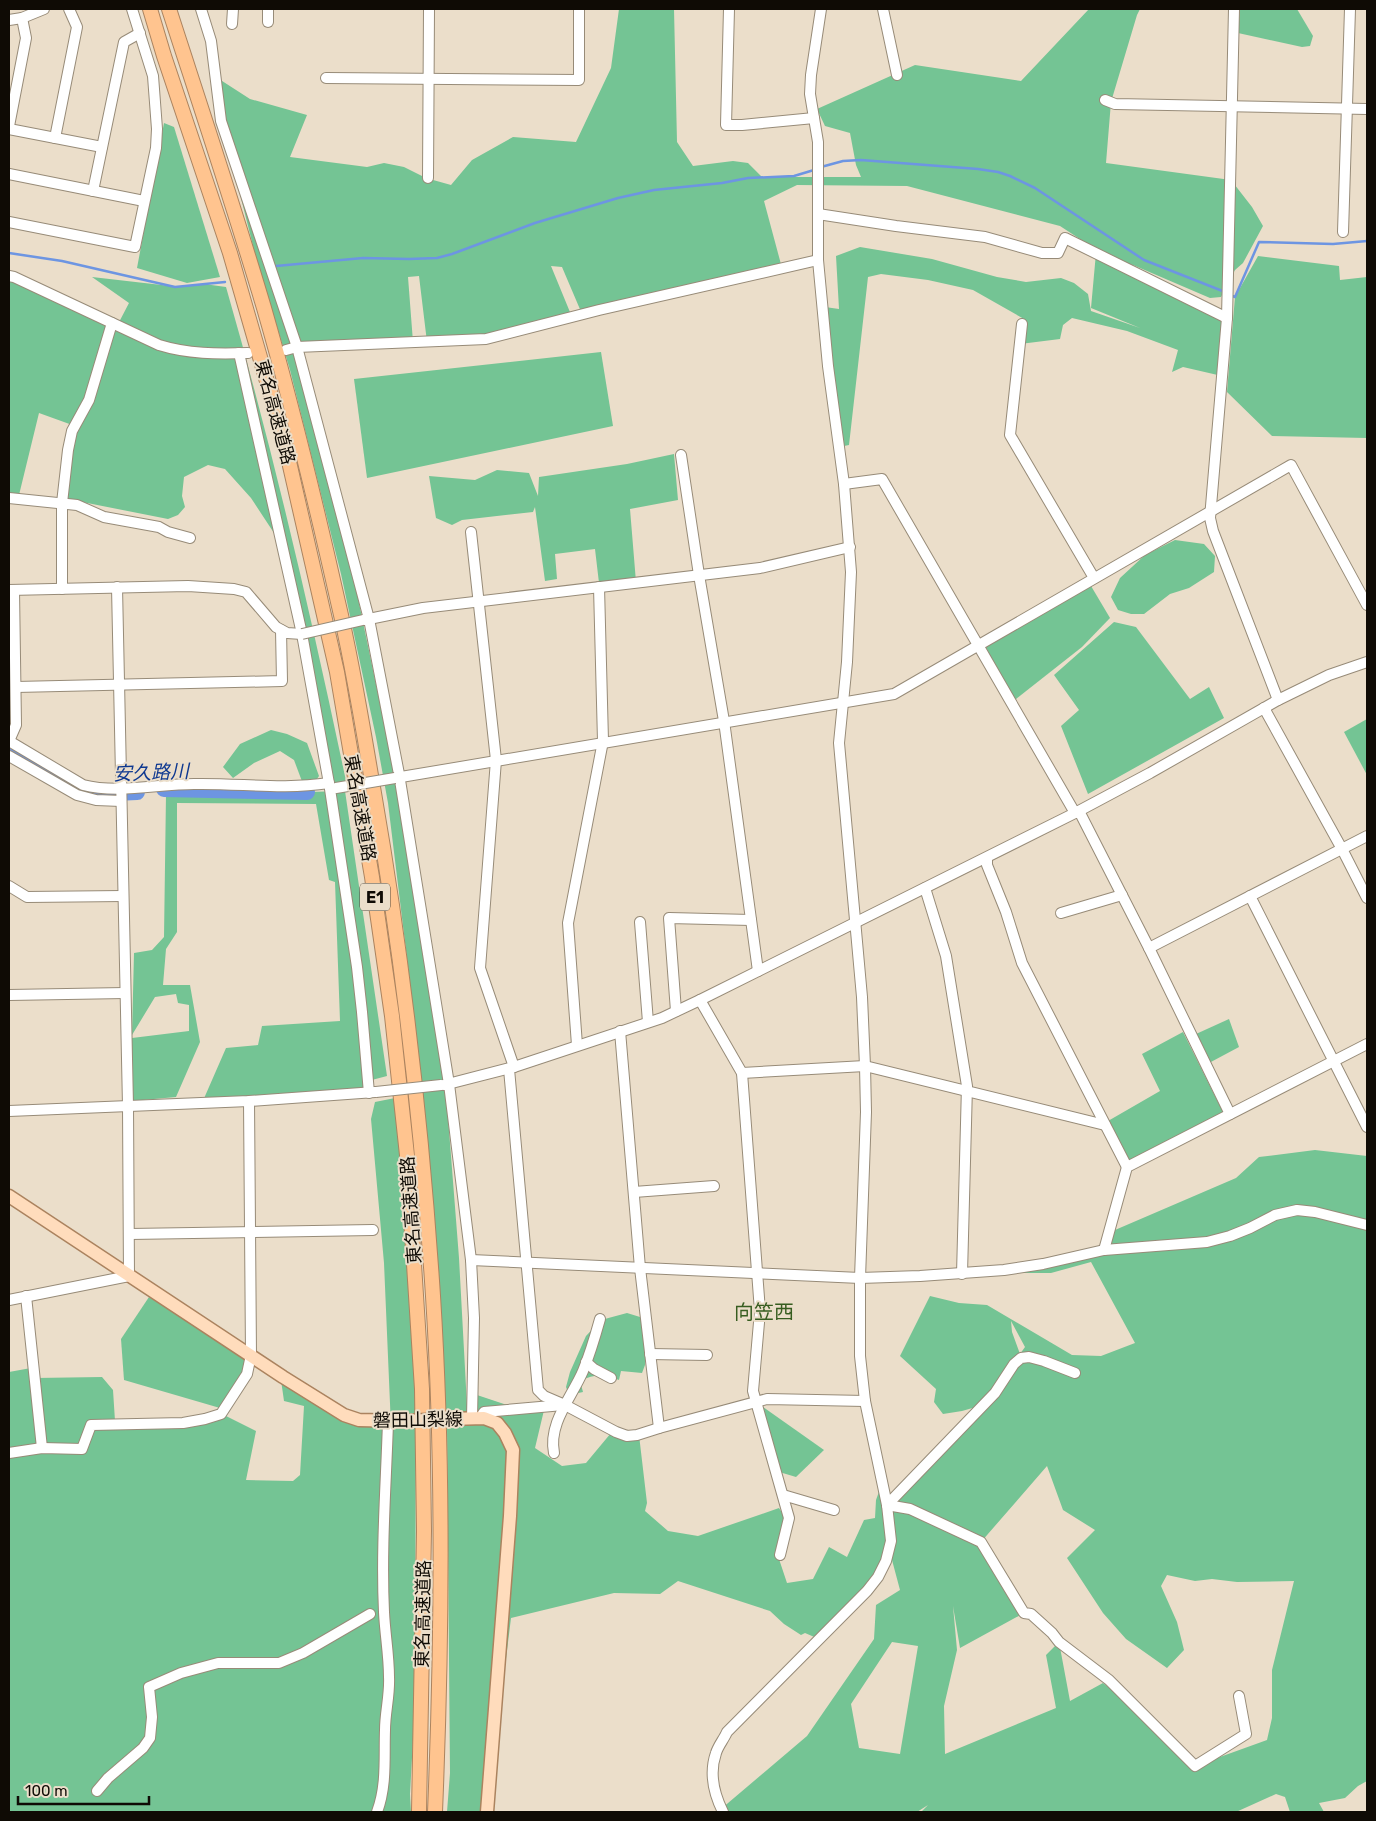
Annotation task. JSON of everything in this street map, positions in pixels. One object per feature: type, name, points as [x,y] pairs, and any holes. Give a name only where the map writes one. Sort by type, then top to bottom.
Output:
[{"type":"highway","name":"東名高速道路","points":[[149,9],[230,253],[284,444],[337,672],[374,886],[392,1016],[407,1154],[420,1354],[424,1530],[419,1812]]},
{"type":"highway","name":"東名高速道路","points":[[169,9],[246,248],[300,440],[353,670],[389,884],[410,1034],[422,1153],[433,1299],[440,1530],[439,1730],[435,1812]]},
{"type":"main road","name":"磐田山梨線","points":[[9,1197],[251,1355],[283,1378],[346,1416],[359,1420],[388,1422],[476,1418],[496,1423],[506,1433],[513,1450],[510,1516],[487,1812]]},
{"type":"street","points":[[9,20],[22,18],[44,9]]},
{"type":"street","points":[[55,138],[77,27],[69,9]]},
{"type":"street","points":[[9,222],[135,247],[156,148],[157,129],[152,76],[132,9]]},
{"type":"street","points":[[201,9],[211,41],[221,121],[297,347],[366,620],[397,777],[471,1260],[476,1418]]},
{"type":"street","points":[[232,24],[233,9]]},
{"type":"street","points":[[268,9],[268,22]]},
{"type":"street","points":[[428,178],[429,9]]},
{"type":"street","points":[[326,78],[579,80],[579,9]]},
{"type":"street","points":[[729,9],[726,125],[814,118]]},
{"type":"street","points":[[723,1812],[716,1799],[713,1782],[716,1753],[727,1732],[867,1591],[878,1578],[886,1561],[891,1541],[887,1505],[865,1401],[860,1356],[860,1278],[866,1112],[865,1066],[862,997],[839,743],[851,572],[844,484],[828,366],[818,260],[818,142],[810,94],[821,9]]},
{"type":"street","points":[[883,9],[897,75]]},
{"type":"street","points":[[1234,9],[1227,318],[1210,518],[1213,531],[1278,700]]},
{"type":"street","points":[[1343,232],[1350,9]]},
{"type":"street","points":[[22,18],[26,38],[9,127],[102,147]]},
{"type":"street","points":[[93,191],[124,42],[140,33]]},
{"type":"street","points":[[1104,100],[1116,104],[1367,109]]},
{"type":"street","points":[[9,174],[144,201]]},
{"type":"street","points":[[818,214],[985,237],[1042,253],[1058,253],[1065,238],[1227,318]]},
{"type":"street","points":[[286,350],[297,347],[486,339],[599,310],[818,260]]},
{"type":"street","points":[[9,276],[159,345],[178,351],[198,354],[243,353],[302,634],[331,787],[357,966],[372,1092]]},
{"type":"street","points":[[62,589],[62,503],[68,450],[72,431],[89,400],[112,323]]},
{"type":"street","points":[[1022,324],[1010,435],[1094,578]]},
{"type":"street","points":[[681,455],[724,721],[758,971]]},
{"type":"street","points":[[850,547],[760,568],[423,608],[302,634],[287,633],[276,627],[246,592],[234,589],[196,586],[12,590],[16,725],[9,741],[83,785],[93,788],[213,784],[288,788],[331,787],[894,694],[1290,465],[1367,605]]},
{"type":"street","points":[[844,484],[882,478],[978,646],[1077,812],[1149,948],[1230,1114]]},
{"type":"street","points":[[9,498],[78,505],[104,517],[159,527],[168,532],[190,538]]},
{"type":"street","points":[[471,532],[496,760],[480,968],[511,1068],[538,1390],[544,1396],[565,1404],[627,1436],[637,1436],[659,1428],[766,1399],[865,1401]]},
{"type":"street","points":[[577,1045],[568,923],[603,742],[599,587]]},
{"type":"street","points":[[9,1300],[129,1276],[128,1106],[117,588]]},
{"type":"street","points":[[16,687],[282,681],[281,630]]},
{"type":"street","points":[[9,1111],[249,1101],[372,1092],[445,1085],[511,1068],[648,1022],[700,1000],[1077,812],[1278,700],[1329,675],[1367,662]]},
{"type":"street","points":[[1264,708],[1367,898]]},
{"type":"street","points":[[9,756],[77,795],[96,800],[121,800]]},
{"type":"street","points":[[1149,948],[1367,836]]},
{"type":"street","points":[[987,858],[987,865],[1006,912],[1022,963],[1127,1167],[1104,1250]]},
{"type":"street","points":[[9,886],[27,897],[123,896]]},
{"type":"street","points":[[924,888],[946,956],[967,1092],[962,1274]]},
{"type":"street","points":[[1061,913],[1122,895]]},
{"type":"street","points":[[1250,896],[1367,1127]]},
{"type":"street","points":[[676,1011],[669,918],[751,920]]},
{"type":"street","points":[[640,922],[648,1022]]},
{"type":"street","points":[[9,995],[126,993]]},
{"type":"street","points":[[700,1000],[742,1073],[760,1311],[753,1391],[789,1518],[780,1555]]},
{"type":"street","points":[[620,1031],[640,1268],[659,1428]]},
{"type":"street","points":[[1127,1167],[1367,1044]]},
{"type":"street","points":[[742,1073],[865,1066],[1105,1125]]},
{"type":"street","points":[[9,1453],[42,1448],[82,1449],[91,1425],[183,1423],[221,1414],[247,1374],[251,1355],[249,1101]]},
{"type":"street","points":[[634,1192],[714,1186]]},
{"type":"street","points":[[471,1260],[860,1278],[962,1274],[1043,1264],[1104,1250],[1207,1242],[1250,1228],[1274,1215],[1297,1210],[1315,1212],[1367,1224]]},
{"type":"street","points":[[130,1234],[373,1230]]},
{"type":"street","points":[[26,1296],[42,1448]]},
{"type":"street","points":[[554,1453],[552,1445],[555,1430],[565,1404],[586,1362],[600,1319]]},
{"type":"street","points":[[650,1354],[707,1355]]},
{"type":"street","points":[[887,1505],[995,1393],[1014,1364],[1022,1358],[1029,1357],[1044,1361],[1075,1373]]},
{"type":"street","points":[[586,1362],[594,1369],[611,1378]]},
{"type":"street","points":[[476,1418],[484,1412],[565,1404]]},
{"type":"street","points":[[377,1812],[386,1768],[385,1725],[389,1698],[383,1569],[388,1422]]},
{"type":"street","points":[[782,1495],[834,1510]]},
{"type":"street","points":[[887,1505],[910,1509],[981,1542],[1024,1613],[1031,1614],[1059,1642],[1109,1680],[1195,1766],[1246,1734],[1239,1696]]},
{"type":"street","points":[[97,1791],[108,1778],[143,1748],[150,1738],[152,1717],[149,1687],[180,1673],[218,1663],[279,1663],[303,1653],[370,1614]]},
{"type":"green space","points":[[619,9],[674,9],[677,142],[693,166],[733,161],[748,163],[762,177],[861,177],[856,165],[850,133],[825,126],[817,109],[915,65],[1021,81],[1089,9],[1140,9],[1111,102],[1106,163],[1231,180],[1252,207],[1263,226],[1243,263],[1235,270],[1221,297],[1210,298],[1133,265],[1116,262],[1227,318],[1222,376],[1183,367],[1172,372],[1178,350],[1127,331],[1072,318],[1063,325],[1060,339],[1020,344],[1024,319],[973,290],[928,280],[881,274],[868,277],[849,445],[844,446],[825,307],[839,309],[836,256],[860,247],[932,259],[997,277],[1026,282],[1061,278],[1074,283],[1088,294],[1091,311],[1140,328],[1091,308],[1096,253],[1109,258],[1060,226],[907,186],[797,185],[764,201],[782,268],[582,314],[562,267],[551,266],[572,317],[486,339],[427,342],[419,276],[408,277],[413,342],[297,347],[339,507],[393,766],[446,1092],[459,1258],[468,1424],[477,1395],[516,1408],[545,1406],[535,1448],[562,1466],[586,1463],[611,1433],[639,1435],[647,1503],[645,1511],[668,1531],[698,1536],[779,1508],[788,1522],[779,1559],[787,1583],[813,1579],[829,1547],[847,1557],[864,1520],[875,1518],[876,1500],[881,1486],[887,1504],[983,1405],[943,1414],[934,1402],[936,1389],[900,1356],[930,1296],[959,1303],[987,1305],[1072,1355],[1101,1356],[1135,1343],[1091,1262],[1051,1273],[1023,1273],[1031,1266],[1101,1251],[1115,1230],[1236,1178],[1259,1157],[1315,1150],[1367,1156],[1367,1781],[1358,1786],[1345,1798],[1319,1803],[1324,1812],[1290,1812],[1285,1797],[1276,1794],[1236,1812],[921,1812],[928,1805],[917,1812],[724,1812],[721,1809],[807,1736],[874,1639],[876,1605],[900,1590],[892,1560],[890,1535],[880,1573],[819,1639],[805,1633],[801,1635],[784,1624],[770,1611],[678,1581],[660,1594],[614,1593],[511,1618],[487,1812],[447,1812],[450,1773],[447,1427],[420,1065],[388,803],[376,737],[341,574],[290,370],[254,250],[239,190],[286,318],[221,118],[219,79],[250,99],[307,115],[290,157],[367,167],[384,163],[404,167],[426,178],[451,185],[472,160],[513,137],[576,142],[611,68]],"holes":[[[1011,1321],[1025,1347],[1020,1354],[1012,1332]],[[1047,1466],[1063,1510],[1095,1530],[1067,1558],[1103,1613],[1126,1639],[1167,1668],[1184,1650],[1177,1622],[1161,1586],[1167,1575],[1195,1581],[1212,1579],[1237,1582],[1294,1581],[1272,1670],[1272,1718],[1267,1740],[1195,1766],[1142,1714],[1103,1683],[1070,1701],[1059,1642],[1046,1655],[1056,1708],[945,1754],[944,1706],[957,1650],[953,1606],[960,1648],[1024,1613],[981,1542]],[[892,1642],[918,1646],[900,1754],[859,1748],[851,1704]]]},
{"type":"green space","points":[[1240,9],[1297,9],[1313,36],[1310,46],[1302,47],[1238,33]]},
{"type":"green space","points":[[164,123],[174,127],[220,277],[187,283],[137,268]]},
{"type":"green space","points":[[1258,256],[1339,266],[1340,280],[1367,277],[1367,438],[1272,436],[1227,392],[1235,297]]},
{"type":"green space","points":[[92,277],[179,287],[204,284],[226,287],[260,410],[290,533],[346,781],[333,784],[274,533],[251,498],[225,469],[208,465],[184,477],[182,496],[185,507],[178,515],[168,519],[62,498],[75,426],[39,413],[19,495],[9,494],[9,280],[33,286],[117,326],[129,303]]},
{"type":"green space","points":[[601,352],[613,426],[367,478],[354,379]]},
{"type":"green space","points":[[674,454],[678,500],[630,509],[636,582],[599,583],[595,549],[555,554],[557,579],[545,581],[535,507],[533,512],[462,520],[452,525],[436,518],[429,476],[475,480],[497,470],[529,473],[538,496],[539,477],[627,464]]},
{"type":"green space","points":[[1175,540],[1204,544],[1215,556],[1214,572],[1189,588],[1170,594],[1144,614],[1131,614],[1118,610],[1111,597],[1120,578],[1145,555]]},
{"type":"green space","points":[[1091,586],[1110,618],[1082,647],[1011,703],[986,647]]},
{"type":"green space","points":[[1114,622],[1136,627],[1190,699],[1209,687],[1224,718],[1088,794],[1061,726],[1079,710],[1054,675]]},
{"type":"green space","points":[[1367,719],[1367,775],[1344,732]]},
{"type":"green space","points":[[271,730],[287,734],[307,743],[319,776],[308,792],[345,791],[387,1076],[368,1081],[364,1093],[202,1103],[226,1048],[258,1045],[262,1026],[340,1021],[335,882],[329,880],[316,804],[177,803],[177,932],[166,949],[163,985],[190,985],[200,1042],[176,1097],[132,1101],[132,1038],[189,1031],[189,1005],[178,1003],[176,994],[155,997],[132,1035],[134,953],[152,950],[164,937],[166,794],[306,792],[294,760],[280,751],[254,763],[233,778],[223,767],[240,744]]},
{"type":"green space","points":[[1229,1019],[1239,1047],[1209,1063],[1196,1034]]},
{"type":"green space","points":[[1183,1032],[1223,1112],[1127,1162],[1108,1121],[1160,1091],[1142,1054]]},
{"type":"green space","points":[[395,1098],[409,1236],[416,1375],[415,1704],[410,1794],[411,1812],[9,1812],[9,1372],[31,1368],[35,1378],[102,1377],[113,1390],[115,1421],[91,1425],[167,1424],[224,1415],[256,1431],[246,1480],[293,1481],[300,1475],[304,1406],[284,1401],[281,1380],[344,1415],[391,1427],[384,1263],[371,1119],[375,1102]]},
{"type":"green space","points":[[149,1297],[247,1359],[246,1376],[220,1408],[124,1380],[121,1339]]},
{"type":"green space","points":[[627,1313],[640,1317],[648,1331],[645,1365],[642,1373],[621,1371],[619,1380],[604,1376],[590,1377],[580,1381],[583,1392],[569,1395],[566,1387],[570,1372],[586,1336],[601,1320]]},
{"type":"green space","points":[[756,1402],[824,1450],[796,1477],[776,1471]]},
{"type":"waterway","points":[[821,167],[843,161],[861,160],[998,172],[1035,188],[1144,260],[1225,292]]},
{"type":"waterway","points":[[276,266],[363,258],[437,258],[535,223],[618,198],[654,190],[722,183],[748,178],[794,176],[814,170]]},
{"type":"waterway","points":[[1230,295],[1235,297],[1259,242],[1333,244],[1367,241]]},
{"type":"waterway","points":[[9,253],[62,261],[175,287],[225,282]]},
{"type":"waterway","name":"安久路川","points":[[9,748],[79,789],[94,794],[137,792]]},
{"type":"waterway","name":"安久路川","points":[[164,789],[307,792]]},
{"type":"district","name":"向笠西","points":[[764,1312]]}]
